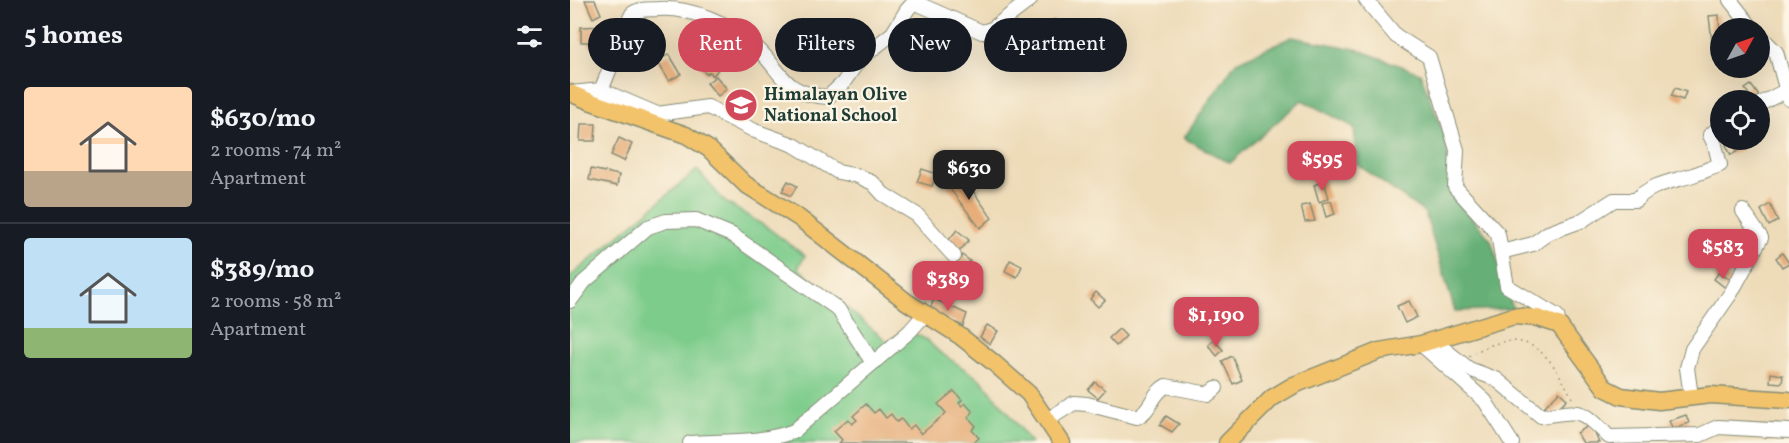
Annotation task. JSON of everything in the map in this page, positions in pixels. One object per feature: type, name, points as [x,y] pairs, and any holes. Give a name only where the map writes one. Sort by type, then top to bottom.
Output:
[{"type":"main road","points":[[570,93],[686,135],[709,149],[745,184],[798,218],[1007,373],[1029,394],[1062,443]]},
{"type":"main road","points":[[1227,443],[1282,391],[1379,351],[1428,342],[1514,316],[1538,318],[1559,325],[1605,388],[1621,396],[1659,400],[1711,395],[1789,400]]},
{"type":"street","points":[[629,18],[629,11],[633,6],[645,0]]},
{"type":"street","points":[[629,18],[634,12],[667,9],[704,16],[723,23],[756,47],[781,78],[796,90],[814,96],[828,97],[843,83],[858,60],[893,33],[914,2],[982,32],[992,29],[1029,0]]},
{"type":"street","points":[[1366,0],[1396,36],[1429,57],[1457,150],[1455,187],[1498,234],[1508,286],[1557,316],[1559,325]]},
{"type":"street","points":[[1730,0],[1744,18]]},
{"type":"street","points":[[1770,46],[1776,52],[1787,95],[1770,101]]},
{"type":"street","points":[[601,90],[610,72]]},
{"type":"street","points":[[570,93],[601,90],[657,114],[708,107],[755,131],[794,145],[838,172],[858,176],[873,183],[884,194],[917,215],[954,256]]},
{"type":"street","points":[[1501,252],[1533,244],[1548,233],[1581,221],[1614,200],[1636,200],[1654,185],[1720,165],[1716,150]]},
{"type":"street","points":[[1691,396],[1687,368],[1692,349],[1731,293],[1761,238],[1743,211]]},
{"type":"street","points":[[570,301],[584,282],[648,228],[666,221],[696,220],[732,235],[838,309],[873,363]]},
{"type":"street","points":[[690,443],[762,441],[781,438],[795,431],[910,331],[925,314]]},
{"type":"street","points":[[1428,342],[1469,369],[1496,379],[1541,416],[1579,411],[1590,417],[1610,436],[1698,439],[1718,427],[1789,432]]},
{"type":"street","points":[[1428,342],[1485,401],[1512,443]]},
{"type":"street","points":[[1047,420],[1074,403],[1137,417],[1144,414],[1159,389],[1166,386],[1209,394],[1216,388]]},
{"type":"path","points":[[1459,362],[1495,344],[1513,341],[1527,342],[1543,351],[1554,365],[1579,411]]},
{"type":"green space","points":[[1292,37],[1356,49],[1420,73],[1444,134],[1455,198],[1491,240],[1513,309],[1455,311],[1425,213],[1357,164],[1354,127],[1302,100],[1230,163],[1184,138],[1236,62]]},
{"type":"green space","points":[[697,170],[725,202],[768,228],[805,256],[798,268],[888,342],[906,329],[927,340],[938,351],[981,380],[1031,443],[570,443],[570,277]]},
{"type":"building","points":[[585,0],[595,0],[601,14],[593,18]]},
{"type":"building","points":[[1719,15],[1719,18],[1710,18],[1710,24],[1709,16]]},
{"type":"building","points":[[581,27],[588,27],[588,42],[581,42]]},
{"type":"building","points":[[669,54],[681,74],[669,81],[664,72],[666,72],[666,56]]},
{"type":"building","points":[[716,76],[727,89],[718,96],[707,83]]},
{"type":"building","points":[[1751,85],[1755,90],[1746,90]]},
{"type":"building","points":[[1675,88],[1686,92],[1683,100],[1671,96]]},
{"type":"building","points":[[747,90],[752,96],[732,112],[727,106]]},
{"type":"building","points":[[581,124],[596,124],[595,141],[580,141]]},
{"type":"building","points":[[619,138],[632,144],[624,161],[611,155]]},
{"type":"building","points":[[1728,150],[1740,150],[1731,155]]},
{"type":"building","points":[[591,169],[619,175],[617,186],[589,180]]},
{"type":"building","points":[[922,169],[937,174],[932,186],[917,182]]},
{"type":"building","points":[[961,174],[992,218],[980,228],[946,184]]},
{"type":"building","points":[[788,181],[797,186],[791,196],[782,191]]},
{"type":"building","points":[[1324,181],[1329,198],[1319,202],[1314,185]]},
{"type":"building","points":[[1331,201],[1335,214],[1326,217],[1322,203]]},
{"type":"building","points":[[1310,204],[1315,221],[1305,222],[1301,206]]},
{"type":"building","points":[[1770,204],[1778,221],[1769,226],[1761,210]]},
{"type":"building","points":[[957,230],[969,240],[958,253],[946,243]]},
{"type":"building","points":[[1782,253],[1789,263],[1782,267],[1776,258]]},
{"type":"building","points":[[962,255],[970,261],[961,273],[953,266]]},
{"type":"building","points":[[1010,260],[1022,266],[1017,277],[1005,271]]},
{"type":"building","points":[[1719,272],[1733,281],[1727,289],[1714,279]]},
{"type":"building","points":[[944,280],[960,291],[951,305],[936,293]]},
{"type":"building","points":[[1096,292],[1105,300],[1098,307],[1090,299]]},
{"type":"building","points":[[934,299],[967,314],[963,326],[929,311]]},
{"type":"building","points":[[1409,301],[1417,317],[1405,323],[1397,306]]},
{"type":"building","points":[[987,325],[998,331],[990,344],[980,337]]},
{"type":"building","points":[[1119,329],[1126,336],[1116,346],[1109,338]]},
{"type":"building","points":[[1214,340],[1223,350],[1217,356],[1208,345]]},
{"type":"building","points":[[1232,356],[1242,380],[1233,384],[1222,361]]},
{"type":"building","points":[[1771,373],[1783,375],[1782,383],[1770,382]]},
{"type":"building","points":[[1095,382],[1105,390],[1098,398],[1088,390]]},
{"type":"building","points":[[954,391],[962,400],[959,403],[962,406],[965,403],[973,412],[968,417],[976,426],[972,430],[979,438],[973,443],[839,443],[842,440],[834,431],[848,419],[852,424],[857,420],[853,416],[866,404],[874,413],[879,409],[886,418],[891,414],[897,422],[901,419],[909,429],[914,425],[921,434],[946,413],[938,404]]},
{"type":"building","points":[[1559,392],[1567,399],[1552,414],[1544,407]]},
{"type":"building","points":[[1686,415],[1689,423],[1673,429],[1669,421]]},
{"type":"building","points":[[1166,416],[1179,424],[1172,432],[1160,425]]},
{"type":"building","points":[[1591,424],[1599,443],[1583,443],[1577,433]]},
{"type":"place","name":"Himalayan Olive National School","points":[[741,105]]}]
